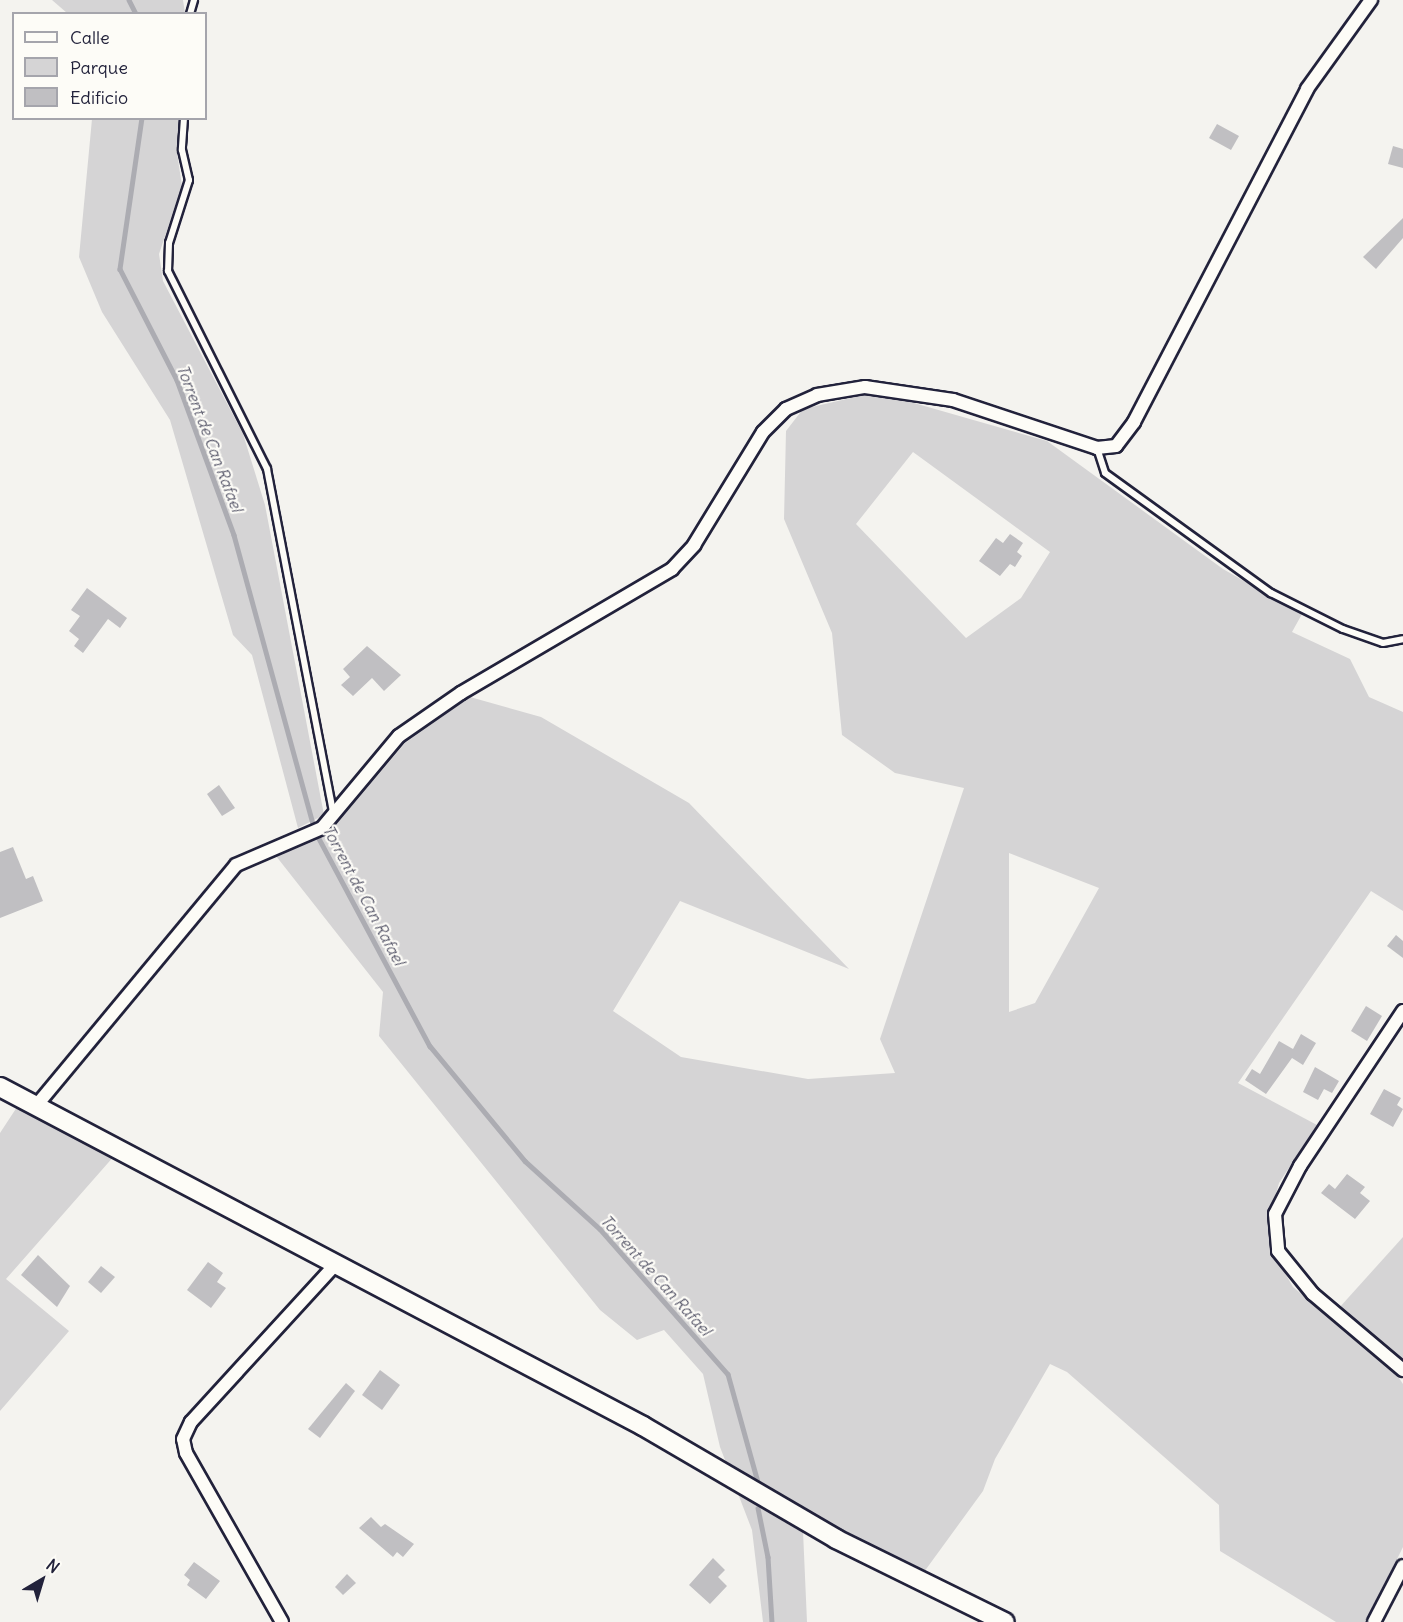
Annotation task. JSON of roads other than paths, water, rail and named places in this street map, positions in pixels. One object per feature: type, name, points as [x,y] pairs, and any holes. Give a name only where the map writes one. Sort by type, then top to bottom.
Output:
[{"type":"street","points":[[36,1106],[236,865],[322,828],[333,812],[399,736],[461,693],[672,569],[694,544],[763,432],[786,409],[817,395],[865,387],[953,400],[1097,448],[1116,446],[1134,422],[1307,89],[1371,0]]},
{"type":"street","points":[[1403,1011],[1300,1166],[1275,1214],[1278,1251],[1313,1294],[1403,1370]]},
{"type":"street","points":[[0,1087],[643,1426],[836,1539],[1005,1622]]},
{"type":"street","points":[[282,1622],[186,1453],[183,1439],[191,1422],[336,1264]]},
{"type":"street","points":[[1374,1622],[1403,1566]]},
{"type":"lane","points":[[184,120],[182,150],[189,180],[169,243],[168,271],[267,469],[333,812]]},
{"type":"lane","points":[[1097,448],[1105,473],[1271,593],[1342,629],[1383,643],[1403,639]]},
{"type":"waterway","name":"Torrent de Can Rafael","points":[[129,0],[135,12]]},
{"type":"waterway","name":"Torrent de Can Rafael","points":[[142,120],[120,269],[177,380],[234,535],[315,831],[430,1046],[525,1161],[600,1229],[728,1374],[758,1482]]},
{"type":"waterway","name":"Torrent de Can Rafael","points":[[758,1508],[768,1557],[772,1622]]}]
